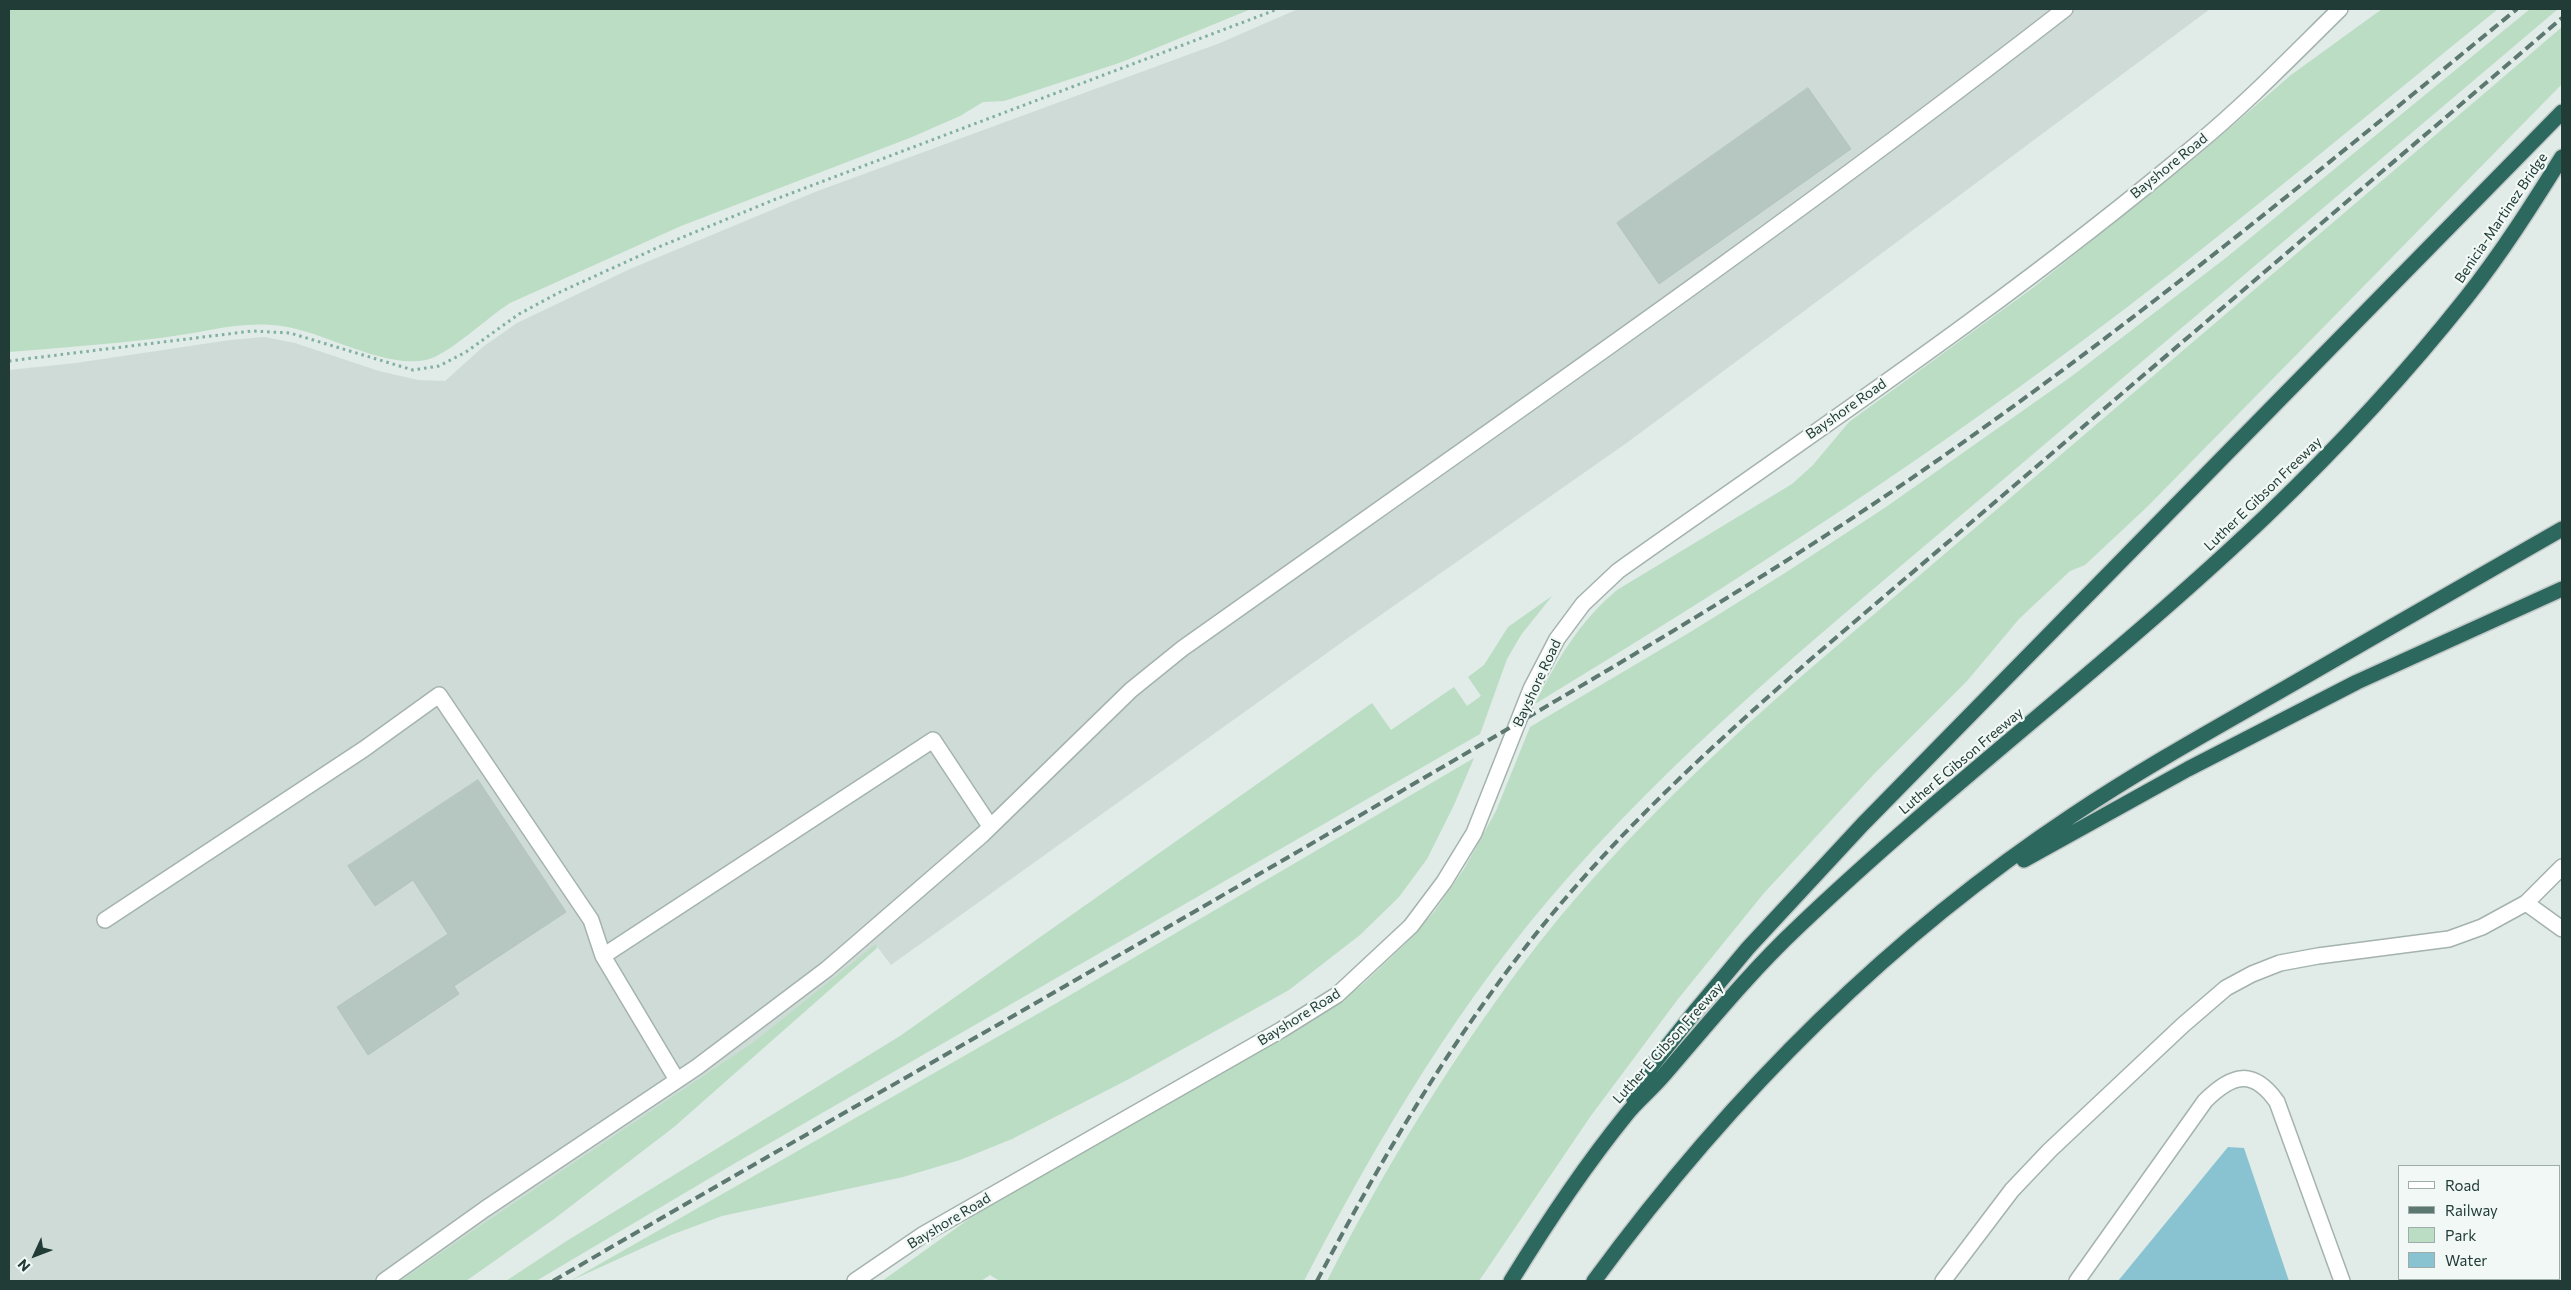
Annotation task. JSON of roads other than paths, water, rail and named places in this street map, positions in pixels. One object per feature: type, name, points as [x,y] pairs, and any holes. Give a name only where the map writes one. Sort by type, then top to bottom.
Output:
[{"type":"highway","points":[[1627,1113],[1650,1068],[1748,948],[1863,824],[2562,112]]},
{"type":"highway","name":"Benicia-Martinez Bridge","points":[[2467,297],[2562,157]]},
{"type":"highway","name":"Luther E Gibson Freeway","points":[[1511,1281],[1543,1228],[1627,1113],[1797,927],[1886,846],[2201,576],[2268,514],[2388,388],[2467,297]]},
{"type":"highway","points":[[1594,1281],[1669,1183],[1754,1086],[1872,972],[1976,885],[2072,815],[2156,764],[2562,529]]},
{"type":"highway","points":[[1976,885],[2082,829],[2188,768],[2357,682],[2562,589]]},
{"type":"street","points":[[384,1281],[485,1209],[677,1080],[752,1027],[827,969],[990,826],[1132,690],[1183,648],[1781,225],[2065,9]]},
{"type":"street","name":"Bayshore Road","points":[[855,1281],[924,1234],[1281,1030],[1337,995],[1412,926],[1449,874],[1474,833],[1531,689],[1557,639],[1583,604],[1618,571],[1982,313],[2100,222],[2197,145],[2340,9]]},
{"type":"street","points":[[105,920],[364,749],[439,695],[591,920],[604,956],[677,1080]]},
{"type":"street","points":[[604,956],[933,740],[990,826]]},
{"type":"street","points":[[1943,1281],[2012,1190],[2050,1150],[2190,1018],[2226,988],[2252,974],[2280,963],[2318,956],[2448,939],[2482,927],[2526,903],[2562,867]]},
{"type":"street","points":[[2526,903],[2562,929]]},
{"type":"street","points":[[2077,1281],[2205,1101],[2220,1085],[2236,1078],[2253,1079],[2267,1088],[2277,1102],[2342,1281]]},
{"type":"water","points":[[2228,1147],[2244,1148],[2289,1281],[2118,1281]]},
{"type":"railway","points":[[553,1281],[1475,748],[1605,672],[1797,554],[1922,471],[2075,361],[2224,246],[2517,9]]},
{"type":"railway","points":[[1317,1281],[1404,1126],[1468,1026],[1502,977],[1539,930],[1632,825],[1720,741],[1811,659],[2562,18]]}]
